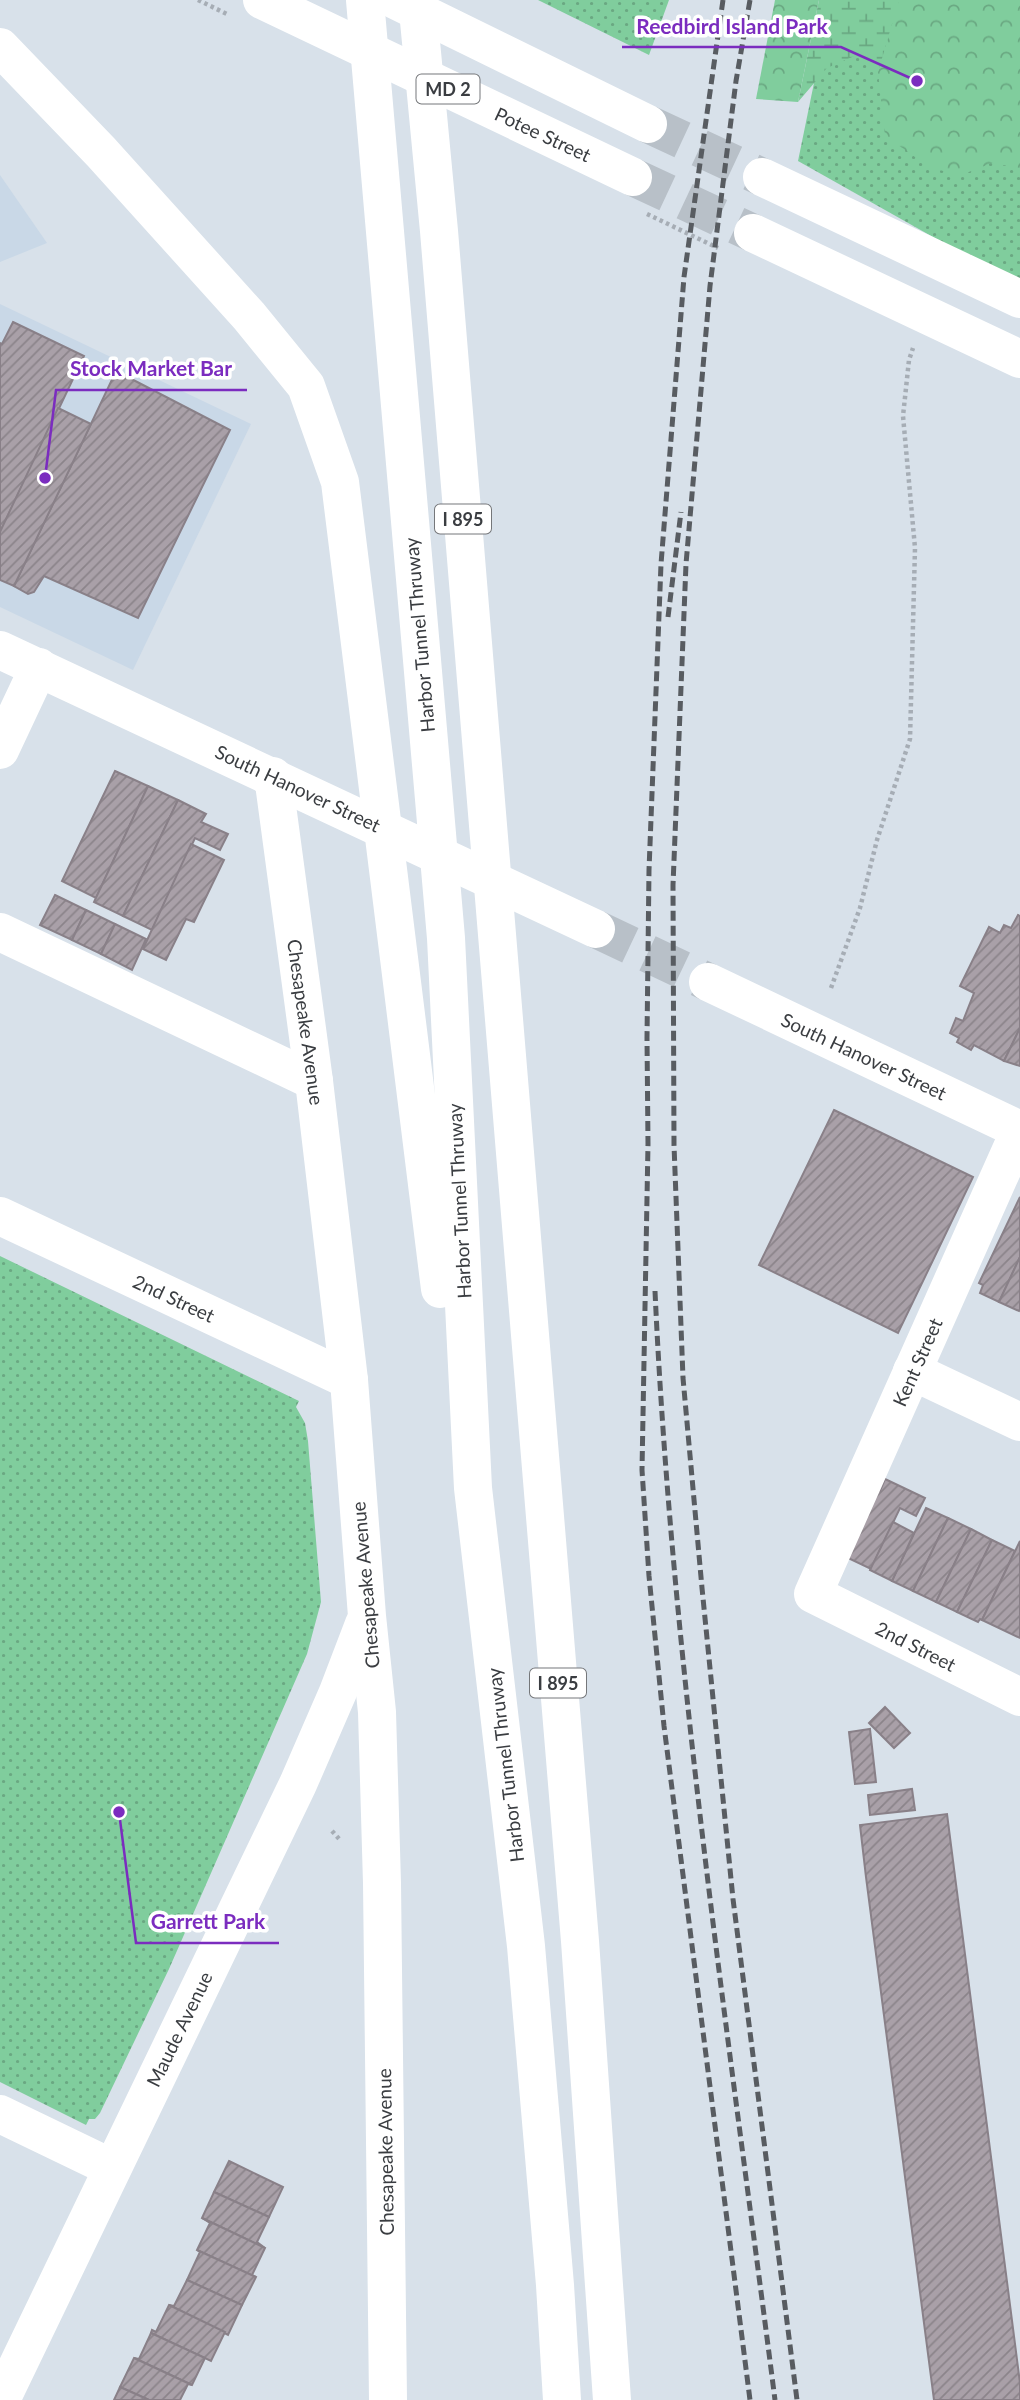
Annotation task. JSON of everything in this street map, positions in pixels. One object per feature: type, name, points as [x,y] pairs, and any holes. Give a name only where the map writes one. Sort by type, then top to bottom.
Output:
[{"type":"main road","name":"Potee Street","points":[[262,0],[639,195]]},
{"type":"main road","name":"Harbor Tunnel Thruway","points":[[365,0],[446,938],[473,1488],[526,1946],[555,2285],[562,2400]]},
{"type":"main road","points":[[395,0],[648,124]]},
{"type":"main road","name":"I 895","points":[[418,0],[580,1941],[612,2400]]},
{"type":"main road","points":[[0,47],[101,152],[249,316],[306,386],[340,482],[446,1343],[473,1488]]},
{"type":"main road","points":[[762,177],[1020,299]]},
{"type":"main road","points":[[742,243],[1020,359]]},
{"type":"main road","name":"South Hanover Street","points":[[0,650],[596,929]]},
{"type":"main road","points":[[0,751],[39,667]]},
{"type":"main road","name":"Chesapeake Avenue","points":[[273,776],[314,1081],[349,1380],[377,1712],[382,1870],[388,2400]]},
{"type":"main road","points":[[0,932],[314,1081]]},
{"type":"main road","name":"South Hanover Street","points":[[708,982],[1020,1130]]},
{"type":"main road","name":"Kent Street","points":[[813,1594],[1020,1130]]},
{"type":"main road","name":"2nd Street","points":[[0,1216],[349,1380]]},
{"type":"main road","points":[[912,1371],[1020,1422]]},
{"type":"main road","name":"2nd Street","points":[[813,1594],[1020,1697]]},
{"type":"main road","name":"Maude Avenue","points":[[5,2376],[112,2168],[299,1784],[367,1616]]},
{"type":"main road","points":[[0,2114],[112,2168]]},
{"type":"path","points":[[639,195],[742,243]]},
{"type":"path","points":[[831,988],[860,908],[877,841],[910,739],[915,548],[903,416],[909,360],[915,342]]},
{"type":"shaded area","points":[[0,175],[47,243],[0,262]]},
{"type":"shaded area","points":[[0,304],[251,424],[133,670],[0,607]]},
{"type":"green space","points":[[538,0],[669,0],[649,55]]},
{"type":"green space","points":[[775,0],[819,0],[798,102],[756,99]]},
{"type":"green space","points":[[819,0],[899,0],[878,72],[859,54],[827,68],[798,102]]},
{"type":"green space","points":[[831,0],[1020,0],[1020,286],[798,161]]},
{"type":"green space","points":[[899,0],[1020,0],[1020,168],[992,163],[961,175],[931,168],[885,136],[878,72]]},
{"type":"green space","points":[[0,1256],[299,1401],[296,1407],[305,1423],[308,1441],[321,1602],[307,1654],[169,1969],[100,2113],[95,2119],[89,2119],[86,2125],[0,2082]]},
{"type":"building","points":[[13,322],[84,356],[0,532],[0,343],[2,344]]},
{"type":"building","points":[[116,371],[230,430],[138,618],[44,576],[34,592],[28,594],[14,586]]},
{"type":"building","points":[[58,408],[91,424],[14,586],[0,580],[0,532]]},
{"type":"building","points":[[115,771],[148,786],[96,898],[62,881]]},
{"type":"building","points":[[148,786],[178,800],[123,916],[94,902]]},
{"type":"building","points":[[178,800],[206,814],[201,822],[228,834],[220,850],[195,838],[152,930],[123,916]]},
{"type":"building","points":[[191,844],[224,860],[194,922],[186,919],[166,960],[143,949]]},
{"type":"building","points":[[55,895],[86,910],[72,940],[40,925]]},
{"type":"building","points":[[86,910],[115,924],[101,954],[72,940]]},
{"type":"building","points":[[1018,915],[1020,1028],[1004,1061],[974,1045],[971,1050],[957,1042],[959,1038],[950,1033],[956,1018],[963,1021],[974,993],[960,986],[989,927],[1000,933],[1004,925],[1011,928]]},
{"type":"building","points":[[115,924],[146,939],[132,970],[101,954]]},
{"type":"building","points":[[1020,1028],[1020,1066],[1004,1061]]},
{"type":"building","points":[[834,1110],[973,1177],[898,1333],[759,1265]]},
{"type":"building","points":[[1020,1197],[1020,1257],[999,1302],[980,1293],[983,1285],[979,1283]]},
{"type":"building","points":[[1020,1257],[1020,1309],[1019,1311],[999,1302]]},
{"type":"building","points":[[885,1479],[925,1498],[916,1516],[900,1508],[871,1569],[846,1557]]},
{"type":"building","points":[[926,1508],[948,1518],[913,1591],[892,1581]]},
{"type":"building","points":[[948,1518],[971,1529],[936,1602],[913,1591]]},
{"type":"building","points":[[893,1522],[914,1533],[892,1581],[870,1570]]},
{"type":"building","points":[[971,1529],[992,1540],[957,1612],[936,1602]]},
{"type":"building","points":[[992,1540],[1015,1551],[982,1620],[978,1622],[957,1612]]},
{"type":"building","points":[[1020,1541],[1020,1638],[982,1620]]},
{"type":"building","points":[[885,1707],[910,1733],[894,1748],[869,1723]]},
{"type":"building","points":[[870,1729],[876,1782],[855,1784],[849,1732]]},
{"type":"building","points":[[912,1789],[915,1810],[870,1815],[868,1795]]},
{"type":"building","points":[[947,1814],[1020,2383],[1020,2400],[934,2400],[866,1877],[860,1825]]},
{"type":"building","points":[[229,2161],[283,2187],[269,2217],[214,2192]]},
{"type":"building","points":[[214,2192],[269,2217],[257,2242],[265,2248],[202,2218]]},
{"type":"building","points":[[202,2218],[265,2248],[252,2275],[256,2277],[197,2250],[210,2223]]},
{"type":"building","points":[[197,2250],[256,2277],[242,2305],[187,2280],[200,2252]]},
{"type":"building","points":[[187,2280],[242,2305],[228,2335],[169,2305],[174,2306]]},
{"type":"building","points":[[169,2305],[225,2332],[211,2361],[151,2333],[152,2330],[156,2332]]},
{"type":"building","points":[[151,2333],[205,2358],[192,2385],[134,2358],[139,2359]]},
{"type":"building","points":[[134,2358],[192,2385],[188,2384],[180,2400],[149,2400],[120,2387]]},
{"type":"building","points":[[120,2387],[149,2400],[114,2400]]},
{"type":"tunnel","points":[[648,124],[762,177]]},
{"type":"tunnel","points":[[633,177],[753,233]]},
{"type":"tunnel","points":[[596,929],[708,982]]},
{"type":"railway","points":[[723,0],[684,277],[661,564],[649,870],[648,1144],[642,1470],[649,1576],[664,1726],[750,2400]]},
{"type":"railway","points":[[750,0],[736,81],[710,286],[686,564],[673,885],[674,1145],[683,1378],[702,1588],[733,1899],[797,2400]]},
{"type":"railway","points":[[668,617],[681,512]]},
{"type":"railway","points":[[655,1291],[663,1430],[688,1708],[775,2400]]},
{"type":"place","name":"Reedbird Island Park","points":[[917,81]]},
{"type":"place","name":"Stock Market Bar","points":[[45,478]]},
{"type":"place","name":"Garrett Park","points":[[119,1812]]}]
